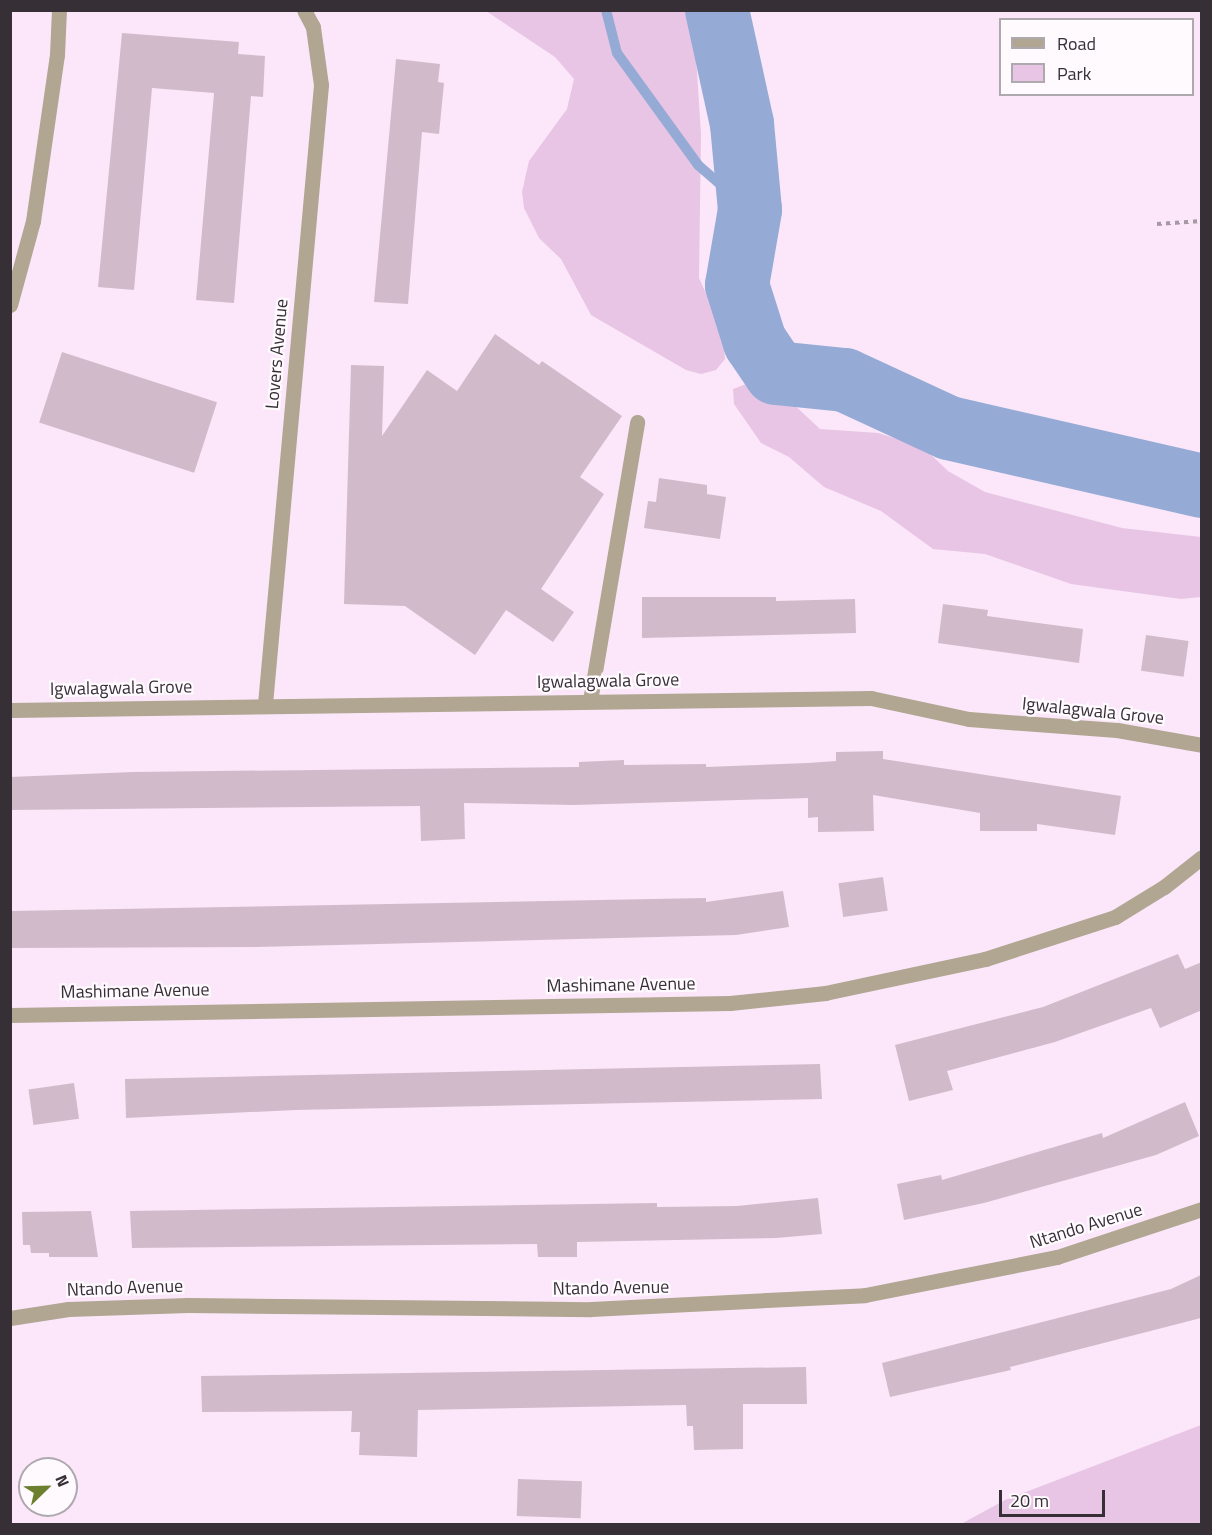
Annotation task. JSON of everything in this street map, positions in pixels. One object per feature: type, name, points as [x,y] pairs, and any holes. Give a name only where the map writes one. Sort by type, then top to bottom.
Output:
[{"type":"street","points":[[10,305],[33,221],[57,55],[59,10]]},
{"type":"street","name":"Lovers Avenue","points":[[265,704],[321,86],[313,27],[304,10]]},
{"type":"street","points":[[590,700],[637,422]]},
{"type":"street","name":"Igwalagwala Grove","points":[[10,710],[265,704],[871,698],[969,719],[1117,730],[1202,745]]},
{"type":"street","name":"Mashimane Avenue","points":[[10,1015],[90,1010],[730,1003],[825,993],[985,959],[1115,917],[1164,888],[1202,857]]},
{"type":"street","name":"Ntando Avenue","points":[[10,1318],[68,1309],[176,1306],[591,1309],[865,1295],[1057,1257],[1202,1209]]},
{"type":"path","points":[[1157,224],[1202,221]]},
{"type":"green space","points":[[486,11],[693,11],[701,134],[699,278],[723,331],[725,359],[716,370],[701,374],[686,370],[591,315],[561,259],[539,238],[524,208],[522,192],[529,161],[567,109],[574,79],[555,57]]},
{"type":"green space","points":[[746,384],[789,400],[820,429],[878,433],[923,447],[948,471],[985,492],[1122,528],[1201,537],[1201,597],[1181,599],[1071,584],[985,554],[933,549],[881,511],[824,487],[789,457],[761,443],[734,404],[733,389]]},
{"type":"green space","points":[[1201,1425],[1201,1524],[961,1524],[1005,1500]]},
{"type":"building","points":[[122,33],[239,42],[238,54],[265,56],[263,97],[251,96],[234,303],[196,300],[214,93],[152,88],[134,290],[98,287]]},
{"type":"building","points":[[396,59],[440,64],[438,82],[444,83],[439,134],[422,132],[408,304],[374,302]]},
{"type":"building","points":[[495,334],[539,365],[542,361],[622,416],[580,477],[604,494],[541,589],[574,612],[553,642],[506,610],[475,655],[405,606],[344,604],[351,365],[384,366],[382,436],[427,370],[457,391]]},
{"type":"building","points":[[62,352],[217,402],[194,473],[39,422]]},
{"type":"building","points":[[659,478],[707,485],[707,494],[726,497],[720,539],[644,528],[648,501],[656,502]]},
{"type":"building","points":[[642,597],[776,597],[776,601],[855,599],[856,633],[642,638]]},
{"type":"building","points":[[943,604],[988,610],[987,616],[1083,629],[1079,663],[938,643]]},
{"type":"building","points":[[1146,635],[1189,641],[1184,677],[1141,671]]},
{"type":"building","points":[[883,751],[883,759],[1121,796],[1115,835],[1037,824],[1037,831],[980,831],[980,813],[873,795],[874,831],[818,832],[818,817],[808,818],[808,798],[574,805],[464,803],[465,839],[421,841],[420,806],[10,810],[10,777],[133,772],[579,767],[579,762],[624,760],[624,765],[706,764],[706,767],[836,761],[836,752]]},
{"type":"building","points":[[883,877],[888,911],[843,917],[838,883]]},
{"type":"building","points":[[783,891],[789,927],[736,935],[257,947],[10,948],[10,911],[706,898],[706,902]]},
{"type":"building","points":[[1178,954],[1185,969],[1202,962],[1202,1010],[1160,1028],[1151,1008],[1055,1042],[947,1071],[953,1090],[909,1101],[895,1045],[1043,1007]]},
{"type":"building","points":[[820,1064],[822,1099],[295,1110],[126,1118],[125,1079]]},
{"type":"building","points":[[74,1083],[79,1119],[33,1125],[28,1089]]},
{"type":"building","points":[[1185,1102],[1199,1136],[1156,1155],[984,1203],[904,1220],[897,1184],[941,1175],[942,1180],[1102,1133],[1103,1138]]},
{"type":"building","points":[[818,1198],[822,1234],[776,1238],[577,1242],[577,1257],[538,1257],[537,1244],[132,1248],[130,1211],[657,1203],[657,1207],[737,1206]]},
{"type":"building","points":[[91,1211],[98,1257],[49,1257],[49,1253],[31,1253],[30,1245],[23,1245],[22,1212]]},
{"type":"building","points":[[1201,1275],[1201,1318],[1010,1367],[1011,1370],[890,1397],[882,1363],[1171,1289]]},
{"type":"building","points":[[806,1367],[807,1404],[743,1404],[743,1449],[694,1450],[693,1426],[687,1426],[686,1405],[418,1410],[417,1457],[359,1455],[360,1432],[351,1432],[352,1411],[202,1412],[201,1376]]},
{"type":"building","points":[[518,1479],[582,1481],[581,1518],[517,1516]]},
{"type":"waterway","points":[[606,10],[617,53],[698,165],[750,210]]},
{"type":"waterway","points":[[717,10],[742,124],[750,210],[737,285],[755,342],[776,373],[845,380],[949,428],[1202,486]]}]
